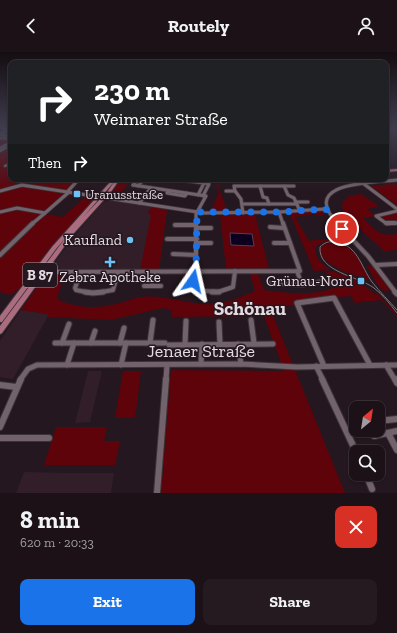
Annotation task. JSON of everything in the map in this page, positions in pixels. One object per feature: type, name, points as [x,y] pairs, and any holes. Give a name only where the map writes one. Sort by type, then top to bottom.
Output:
[{"type":"main road","name":"B 87","points":[[0,320],[54,248],[102,197],[113,182]]},
{"type":"main road","name":"B 87","points":[[0,331],[72,232],[115,182]]},
{"type":"street","points":[[0,255],[76,182]]},
{"type":"street","points":[[136,182],[133,186],[168,191],[167,193],[185,196],[187,193],[206,196],[197,212],[196,255],[193,290],[218,292],[234,287],[236,272]]},
{"type":"street","points":[[138,186],[141,182]]},
{"type":"street","points":[[194,182],[209,184],[203,196]]},
{"type":"street","points":[[380,182],[343,187],[331,192],[325,201],[326,209],[329,215],[376,265],[397,294]]},
{"type":"street","points":[[198,195],[204,184]]},
{"type":"street","points":[[364,184],[397,210]]},
{"type":"street","points":[[0,191],[22,185],[197,212],[243,213],[326,209]]},
{"type":"street","points":[[243,213],[242,204],[238,193],[235,191],[234,185],[294,186]]},
{"type":"street","points":[[260,186],[264,197],[267,198],[269,204]]},
{"type":"street","points":[[284,186],[288,195],[294,198],[300,211]]},
{"type":"street","points":[[139,203],[151,188]]},
{"type":"street","points":[[202,188],[207,188]]},
{"type":"street","points":[[226,191],[235,191]]},
{"type":"street","points":[[242,204],[308,202]]},
{"type":"street","points":[[0,212],[17,208],[45,213]]},
{"type":"street","points":[[397,210],[376,216],[387,224],[397,223]]},
{"type":"street","points":[[279,212],[302,284]]},
{"type":"street","points":[[176,225],[211,228]]},
{"type":"street","points":[[270,228],[284,228]]},
{"type":"street","points":[[167,239],[211,243]]},
{"type":"street","points":[[274,243],[290,243]]},
{"type":"street","points":[[173,254],[196,255]]},
{"type":"street","points":[[376,265],[397,264]]},
{"type":"street","points":[[42,272],[299,271]]},
{"type":"street","points":[[81,272],[75,288],[76,290],[93,293],[112,290],[118,272]]},
{"type":"street","points":[[152,286],[154,272]]},
{"type":"street","points":[[270,283],[302,284],[324,281]]},
{"type":"street","points":[[144,286],[161,286]]},
{"type":"street","points":[[324,366],[297,303],[334,298],[370,365]]},
{"type":"street","points":[[150,343],[153,320]]},
{"type":"street","points":[[251,320],[254,343]]},
{"type":"street","points":[[185,344],[186,321]]},
{"type":"street","points":[[219,322],[220,344]]},
{"type":"street","points":[[62,343],[69,324]]},
{"type":"street","points":[[121,365],[124,328]]},
{"type":"street","points":[[91,343],[95,331]]},
{"type":"street","points":[[55,343],[273,344]]},
{"type":"street","points":[[67,365],[74,343]]},
{"type":"street","points":[[201,364],[202,344]]},
{"type":"street","points":[[238,344],[241,364]]},
{"type":"street","name":"Jenaer Straße","points":[[0,427],[16,387],[26,371],[34,366],[201,364],[316,366],[397,365]]},
{"type":"street","points":[[157,493],[167,365]]},
{"type":"street","points":[[386,365],[397,383]]},
{"type":"street","points":[[316,366],[353,445]]},
{"type":"street","points":[[0,385],[16,387]]},
{"type":"street","points":[[385,420],[397,419]]},
{"type":"street","points":[[348,433],[367,430],[374,436],[397,431]]},
{"type":"street","points":[[388,433],[397,450]]},
{"type":"street","points":[[0,438],[49,438]]},
{"type":"street","points":[[369,481],[372,489]]},
{"type":"shaded area","points":[[0,150],[8,150],[8,182],[77,182],[69,192],[31,228],[46,214],[63,217],[84,198],[66,196],[68,194],[92,198],[93,200],[47,252],[22,286],[11,295],[0,292],[0,256],[28,232],[0,255]]},
{"type":"shaded area","points":[[118,182],[128,182],[121,193],[142,198],[139,201],[112,196],[111,193]]},
{"type":"shaded area","points":[[215,182],[217,182],[227,211],[211,211],[219,192]]},
{"type":"shaded area","points":[[391,184],[397,185],[397,205],[371,186]]},
{"type":"shaded area","points":[[361,194],[379,206],[367,209],[376,216],[363,218],[378,232],[391,235],[397,234],[397,249],[385,252],[343,213],[342,203],[349,196]]},
{"type":"shaded area","points":[[111,200],[167,209],[159,270],[50,269],[79,230],[104,202]]},
{"type":"shaded area","points":[[152,207],[167,209],[159,270],[140,270],[151,215],[147,213]]},
{"type":"shaded area","points":[[320,211],[325,215],[317,216],[315,214],[295,217],[309,241],[343,237],[347,241],[324,241],[316,246],[315,250],[317,257],[331,270],[314,271],[290,214]]},
{"type":"shaded area","points":[[397,211],[397,223],[387,224],[376,216]]},
{"type":"shaded area","points":[[263,213],[255,214],[269,269],[226,269],[220,214]]},
{"type":"shaded area","points":[[230,233],[252,234],[254,246],[231,245]]},
{"type":"shaded area","points":[[325,244],[340,244],[351,250],[356,255],[369,279],[365,280],[330,264],[321,254],[320,248]]},
{"type":"shaded area","points":[[367,266],[373,266],[391,290],[383,291],[377,284]]},
{"type":"shaded area","points":[[326,271],[345,275],[359,282],[374,294],[378,294],[397,315],[397,317],[381,300],[355,303],[351,296],[295,301],[296,305],[270,308],[345,493],[161,493],[171,370],[284,371],[264,316],[172,317],[172,310],[163,308],[111,320],[47,317],[48,314],[21,310],[46,274],[64,274],[57,299],[73,305],[96,307],[112,305],[138,297],[160,297],[206,304],[225,302],[255,291],[250,273],[257,272],[264,290],[301,293],[320,292],[338,286],[333,280],[329,280]]},
{"type":"shaded area","points":[[21,310],[49,314],[13,379],[0,377],[0,341]]},
{"type":"shaded area","points":[[88,371],[102,371],[90,422],[75,423]]},
{"type":"shaded area","points":[[123,371],[141,371],[135,418],[115,418]]},
{"type":"shaded area","points":[[56,427],[107,427],[104,441],[120,441],[115,465],[44,465]]},
{"type":"shaded area","points":[[24,472],[114,473],[111,493],[16,493]]},
{"type":"tram line","points":[[397,310],[372,282],[353,251],[342,243],[326,243],[320,247],[321,255],[325,262],[332,268],[374,288],[397,313]]},
{"type":"place","name":"Uranusstraße","points":[[77,194]]},
{"type":"place","name":"Kaufland","points":[[130,240]]},
{"type":"place","name":"Zebra Apotheke","points":[[110,262]]},
{"type":"place","name":"Grünau-Nord","points":[[361,281]]},
{"type":"district","name":"Schönau","points":[[250,308]]},
{"type":"route","points":[[193,281],[193,272],[196,272],[197,212],[292,212],[326,209],[326,212],[342,229]]}]
